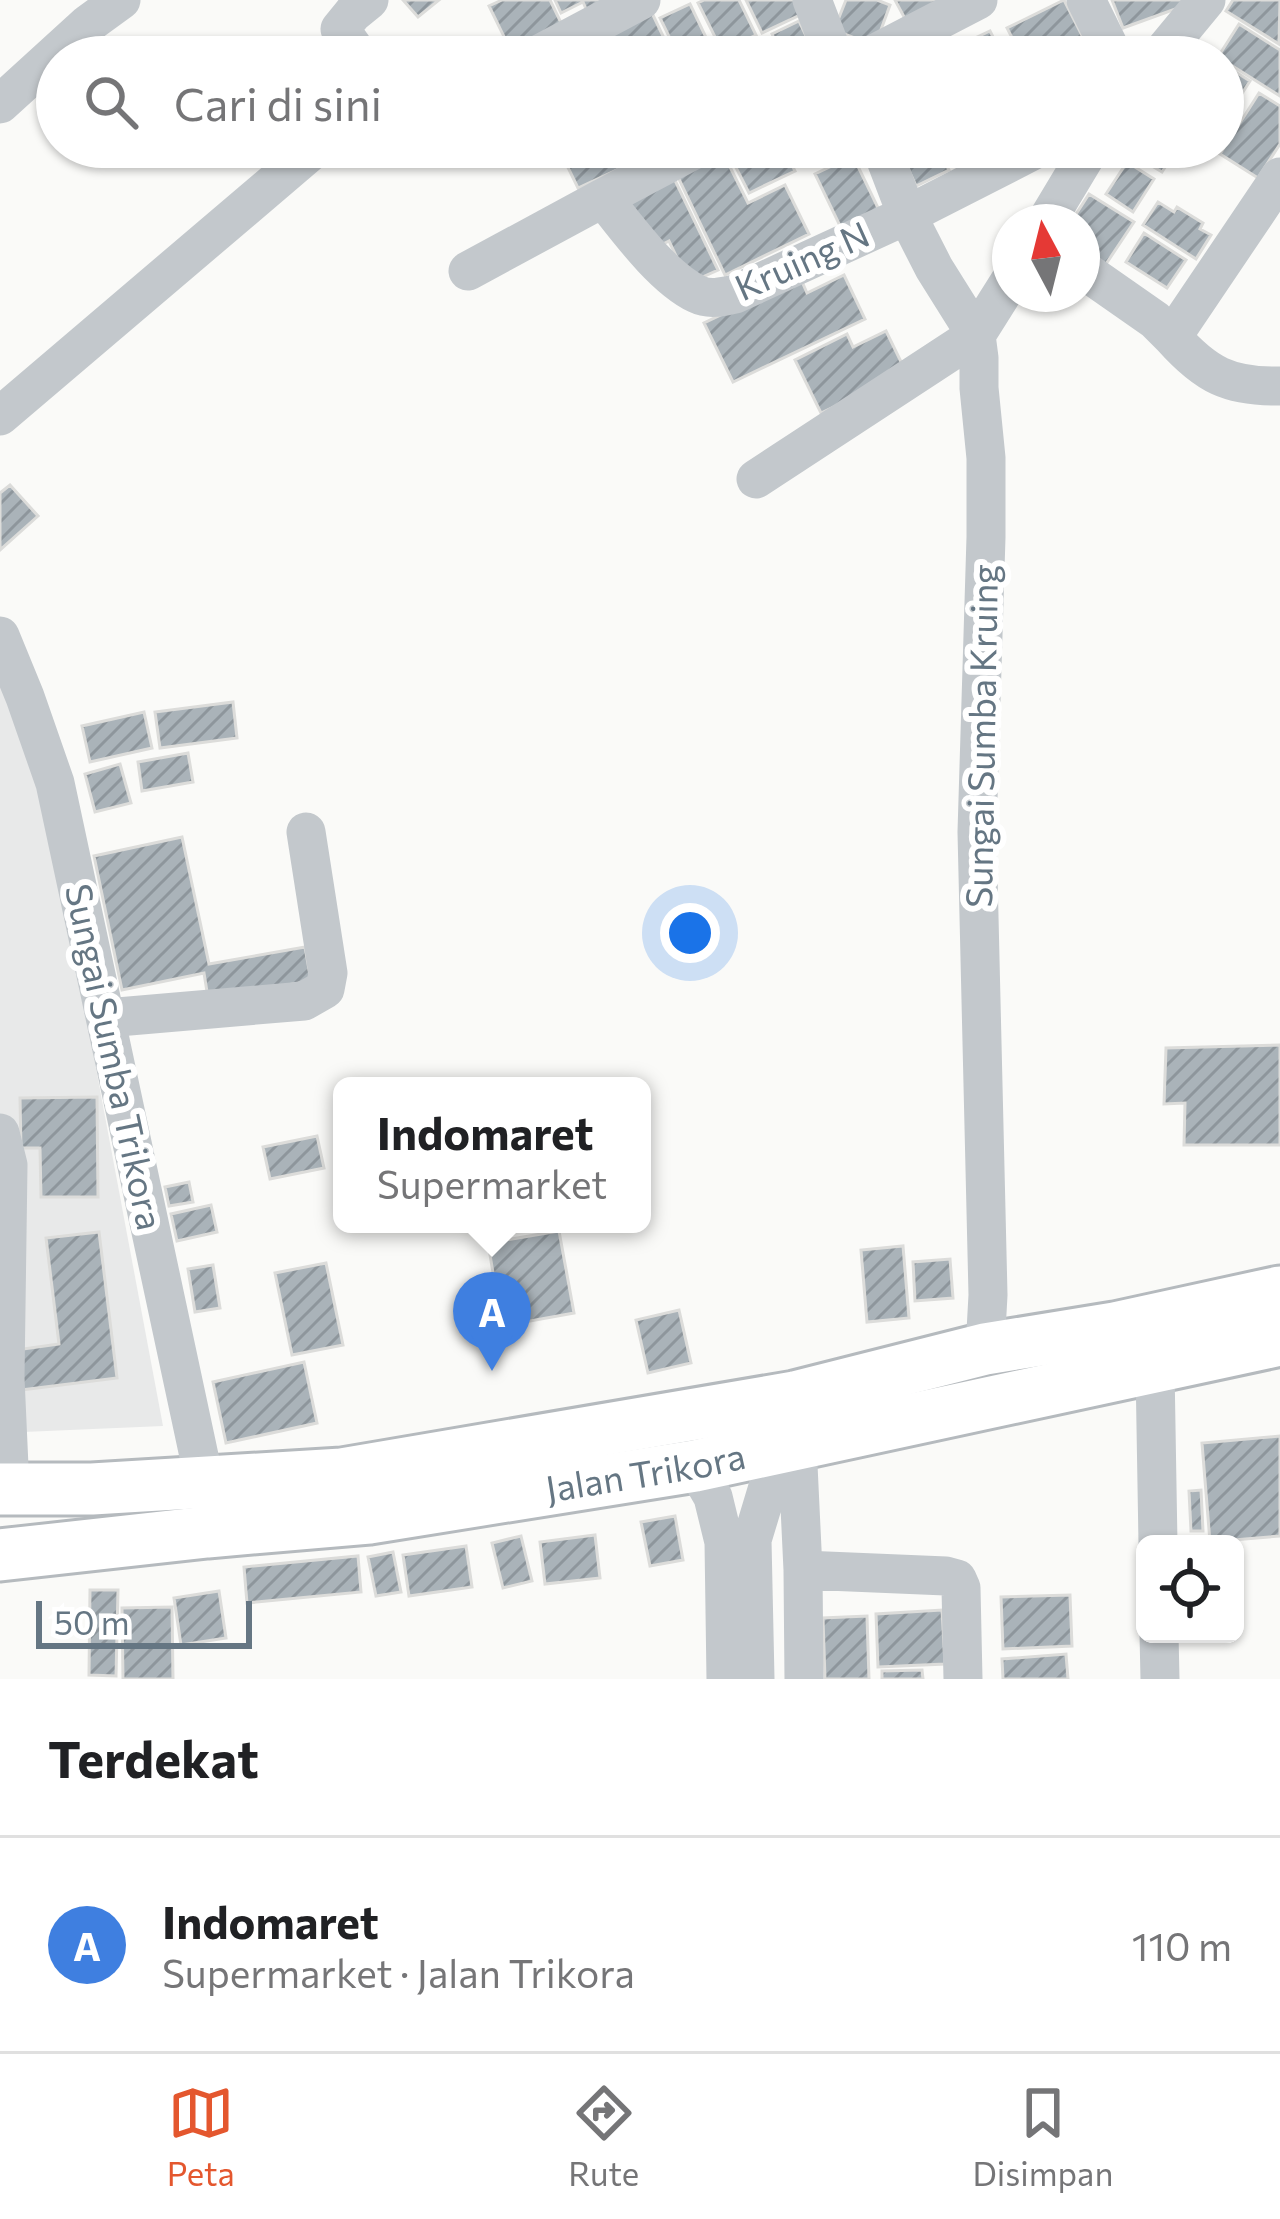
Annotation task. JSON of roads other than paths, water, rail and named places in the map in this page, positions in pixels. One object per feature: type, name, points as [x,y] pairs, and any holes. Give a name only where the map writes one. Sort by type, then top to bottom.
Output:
[{"type":"main road","name":"Jalan Trikora","points":[[5,1489],[206,1484],[342,1474],[795,1397],[985,1349],[1114,1328],[1280,1292]]},
{"type":"main road","name":"Jalan Trikora","points":[[0,1555],[369,1518],[695,1466],[1280,1340]]},
{"type":"street","points":[[345,36],[340,29],[369,0]]},
{"type":"street","points":[[573,36],[641,0]]},
{"type":"street","points":[[812,0],[826,36]]},
{"type":"street","points":[[909,36],[978,0]]},
{"type":"street","points":[[1086,0],[1104,36]]},
{"type":"street","points":[[1176,36],[1206,0]]},
{"type":"street","points":[[69,36],[100,6]]},
{"type":"street","points":[[0,104],[36,69]]},
{"type":"street","points":[[0,416],[291,168]]},
{"type":"street","points":[[468,272],[659,168]]},
{"type":"street","name":"Sungai Sumba Kruing","points":[[889,168],[934,268],[976,335],[986,458],[976,799],[988,1294],[985,1349]]},
{"type":"street","points":[[907,215],[999,168]]},
{"type":"street","points":[[1057,204],[1078,168]]},
{"type":"street","points":[[1172,337],[1280,177]]},
{"type":"street","name":"Kruing N","points":[[603,198],[660,265],[699,296],[716,298],[907,215]]},
{"type":"street","points":[[1100,282],[1155,320],[1207,371],[1250,387],[1280,386]]},
{"type":"street","points":[[756,479],[976,335],[992,310]]},
{"type":"street","name":"Sungai Sumba Trikora","points":[[0,636],[55,783],[206,1484]]},
{"type":"street","points":[[106,1018],[304,1001],[325,989],[328,973],[306,832]]},
{"type":"street","points":[[0,1133],[8,1165],[3,1255],[5,1489]]},
{"type":"street","points":[[1155,1368],[1158,1535]]},
{"type":"street","points":[[726,1679],[738,1541],[788,1446]]},
{"type":"street","points":[[788,1446],[803,1570],[804,1679]]},
{"type":"street","points":[[695,1466],[738,1541],[755,1679]]},
{"type":"street","points":[[803,1570],[957,1580],[962,1588],[963,1679]]},
{"type":"street","points":[[1159,1643],[1160,1679]]},
{"type":"place","name":"Indomaret","points":[[492,1371]]}]
